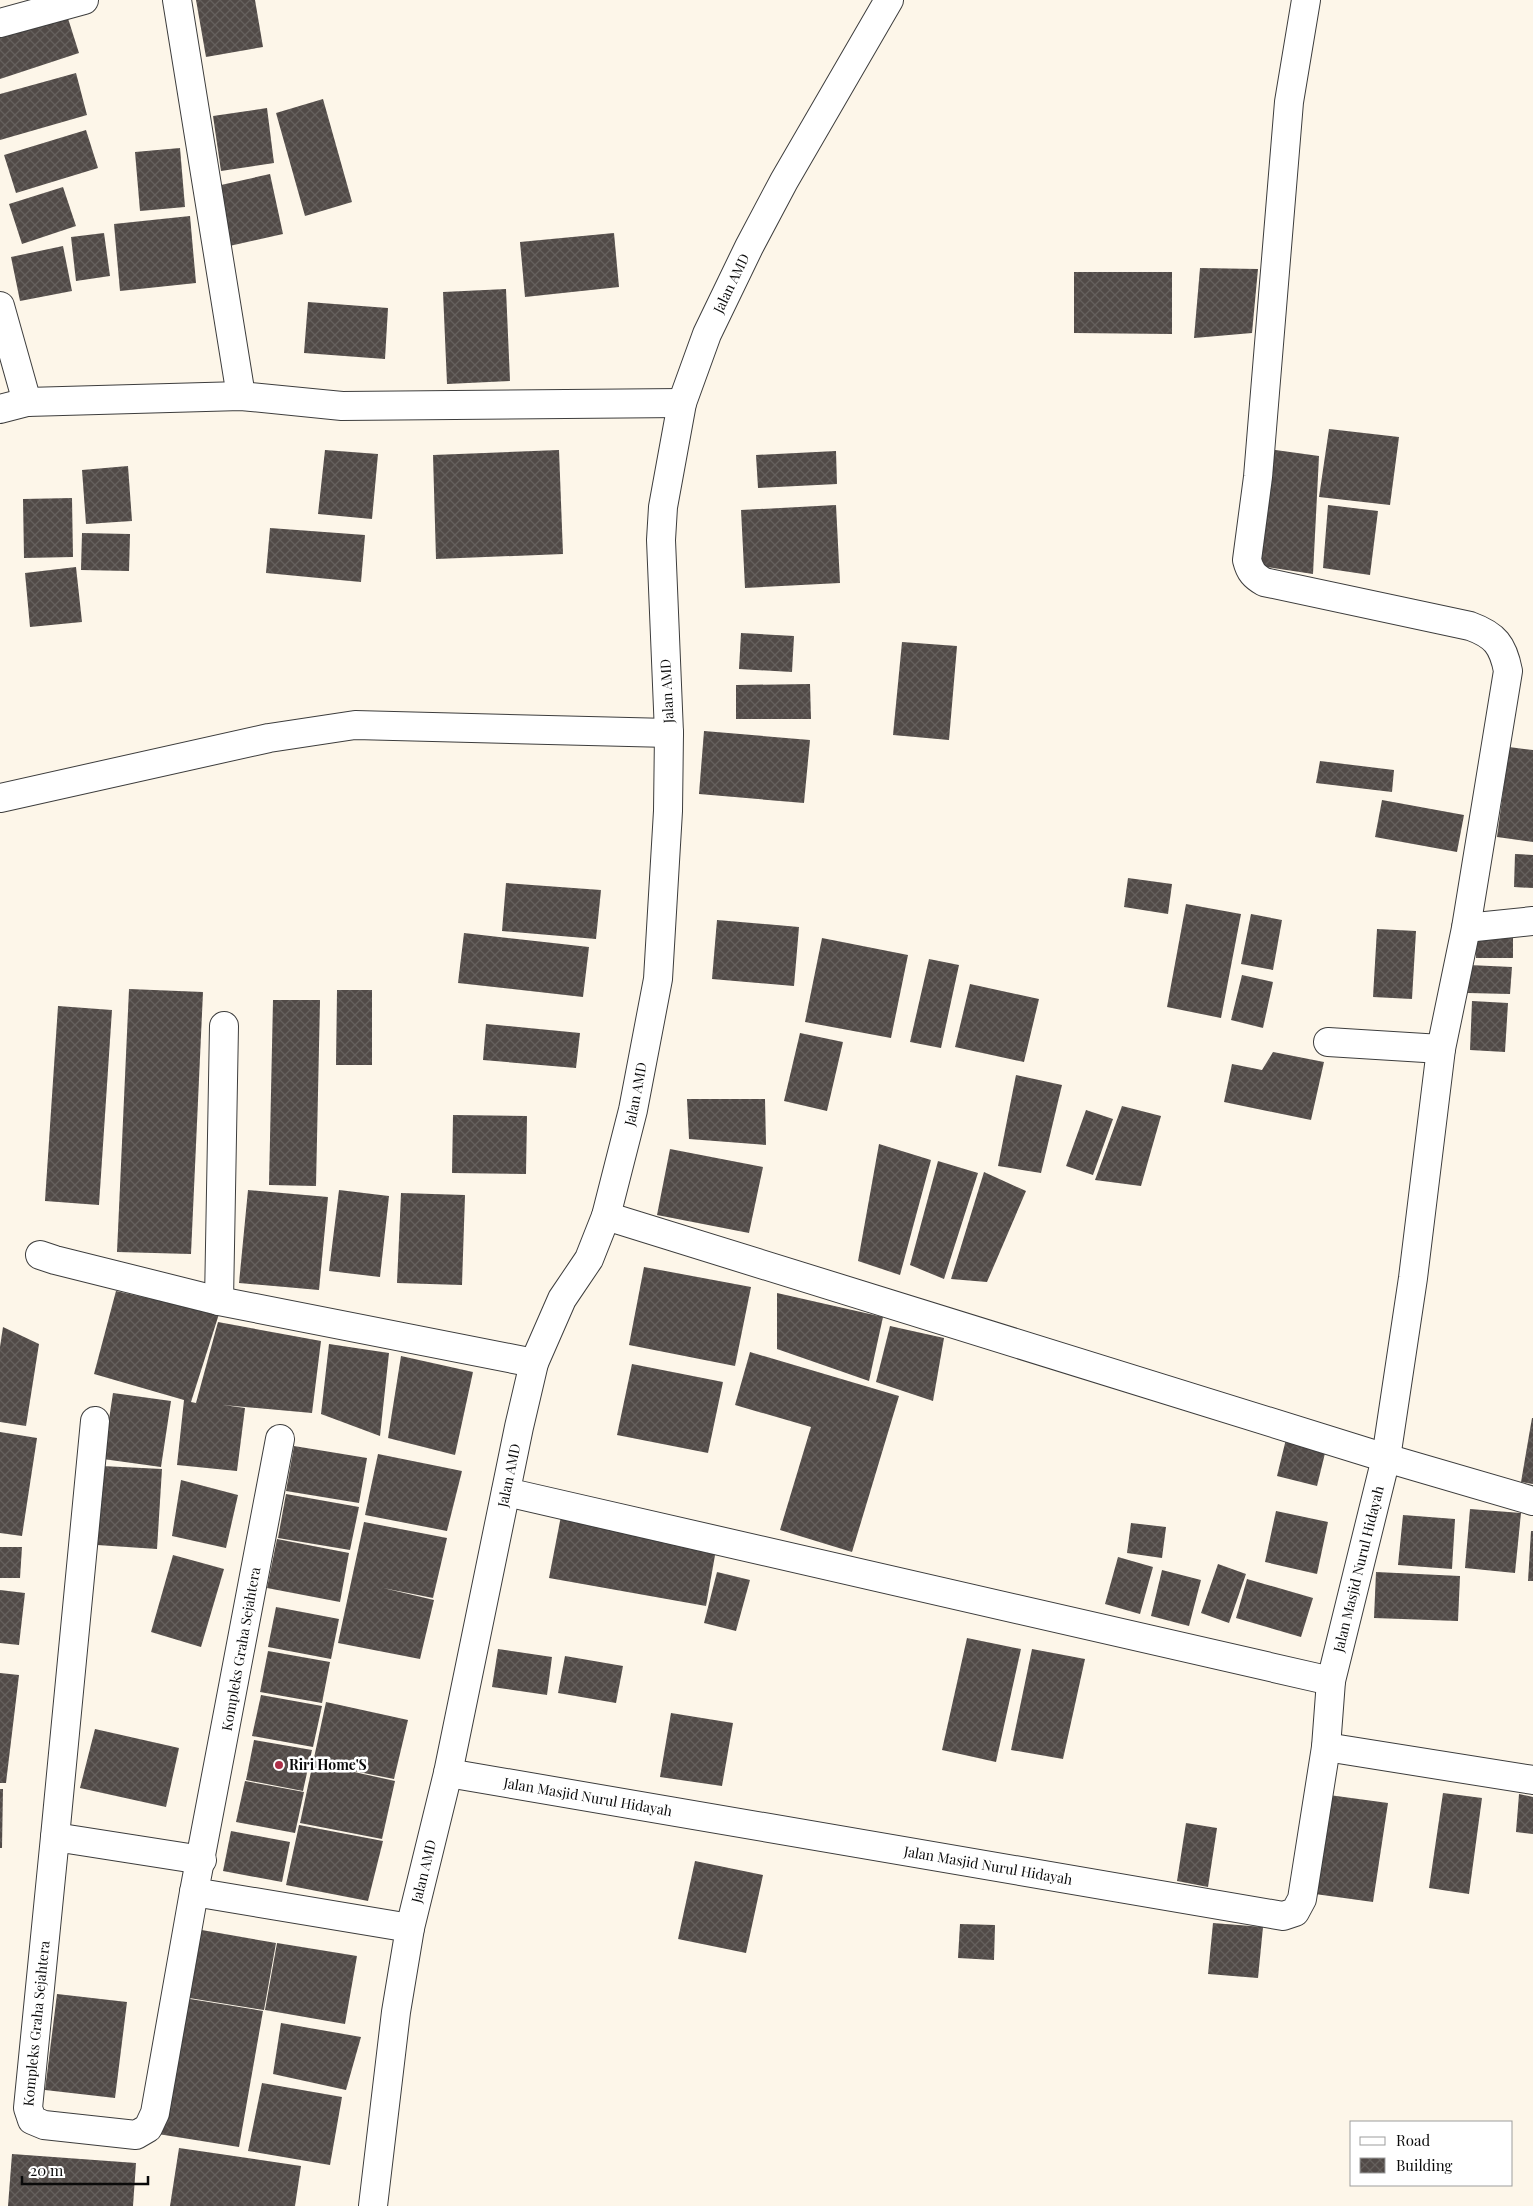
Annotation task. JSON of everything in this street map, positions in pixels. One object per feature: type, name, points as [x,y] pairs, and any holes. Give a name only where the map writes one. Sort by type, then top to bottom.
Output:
[{"type":"street","points":[[0,23],[84,0]]},
{"type":"street","points":[[176,0],[241,396]]},
{"type":"street","name":"Jalan AMD","points":[[373,2206],[396,2012],[410,1928],[448,1773],[534,1363],[562,1299],[589,1259],[606,1216],[633,1110],[658,978],[668,810],[669,733],[661,540],[663,508],[682,403],[707,334],[749,247],[784,181],[889,0]]},
{"type":"street","name":"Jalan Masjid Nurul Hidayah","points":[[448,1773],[1283,1916],[1295,1912],[1302,1899],[1326,1747],[1331,1681],[1386,1458],[1413,1278],[1441,1049],[1466,928],[1508,671],[1495,639],[1485,631],[1470,626],[1264,582],[1252,575],[1246,560],[1258,477],[1290,102],[1306,0]]},
{"type":"street","points":[[0,306],[27,402]]},
{"type":"street","points":[[0,409],[27,402],[241,396],[342,406],[682,403]]},
{"type":"street","points":[[0,798],[269,738],[355,725],[669,733]]},
{"type":"street","points":[[1466,928],[1533,921]]},
{"type":"street","points":[[218,1301],[224,1026]]},
{"type":"street","points":[[1328,1042],[1441,1049]]},
{"type":"street","points":[[606,1216],[1386,1458],[1533,1501]]},
{"type":"street","points":[[40,1255],[218,1301],[534,1363]]},
{"type":"street","name":"Kompleks Graha Sejahtera","points":[[95,1421],[28,2108],[32,2120],[44,2125],[136,2135],[148,2128],[155,2112],[194,1892],[202,1860],[280,1439]]},
{"type":"street","points":[[506,1492],[1331,1681]]},
{"type":"street","points":[[1326,1747],[1533,1780]]},
{"type":"street","points":[[55,1837],[202,1860]]},
{"type":"street","points":[[194,1892],[410,1928]]},
{"type":"building","points":[[196,0],[255,0],[263,47],[206,57]]},
{"type":"building","points":[[65,9],[79,53],[0,79],[0,31]]},
{"type":"building","points":[[76,73],[87,115],[0,140],[0,94]]},
{"type":"building","points":[[323,99],[352,202],[305,216],[276,113]]},
{"type":"building","points":[[267,108],[274,163],[221,171],[213,116]]},
{"type":"building","points":[[86,130],[98,168],[16,193],[4,155]]},
{"type":"building","points":[[180,148],[185,207],[140,211],[135,152]]},
{"type":"building","points":[[270,174],[283,234],[225,247],[212,187]]},
{"type":"building","points":[[63,187],[76,226],[22,244],[9,204]]},
{"type":"building","points":[[190,216],[196,283],[120,291],[114,224]]},
{"type":"building","points":[[104,233],[110,276],[76,281],[71,237]]},
{"type":"building","points":[[614,233],[619,287],[525,297],[520,242]]},
{"type":"building","points":[[63,246],[72,291],[20,301],[11,257]]},
{"type":"building","points":[[1200,268],[1258,269],[1252,333],[1194,338]]},
{"type":"building","points":[[1074,272],[1172,272],[1172,334],[1074,333]]},
{"type":"building","points":[[506,289],[510,381],[447,384],[443,292]]},
{"type":"building","points":[[308,302],[388,308],[385,359],[304,353]]},
{"type":"building","points":[[1329,429],[1399,437],[1390,505],[1319,497]]},
{"type":"building","points":[[1269,449],[1319,456],[1313,574],[1254,565]]},
{"type":"building","points":[[325,450],[378,454],[372,519],[318,514]]},
{"type":"building","points":[[559,450],[563,554],[436,559],[433,455]]},
{"type":"building","points":[[836,451],[837,484],[758,488],[756,455]]},
{"type":"building","points":[[128,466],[132,521],[86,524],[82,470]]},
{"type":"building","points":[[72,498],[73,557],[24,558],[23,499]]},
{"type":"building","points":[[836,505],[840,583],[745,588],[741,510]]},
{"type":"building","points":[[1328,505],[1378,511],[1370,575],[1323,568]]},
{"type":"building","points":[[270,528],[365,535],[361,582],[266,573]]},
{"type":"building","points":[[82,533],[130,534],[129,571],[81,570]]},
{"type":"building","points":[[76,567],[82,622],[30,627],[25,573]]},
{"type":"building","points":[[741,633],[794,636],[792,672],[739,669]]},
{"type":"building","points":[[902,642],[957,646],[949,740],[893,735]]},
{"type":"building","points":[[810,684],[811,719],[736,719],[736,685]]},
{"type":"building","points":[[704,731],[810,740],[804,803],[699,794]]},
{"type":"building","points":[[1509,747],[1533,750],[1533,842],[1497,837]]},
{"type":"building","points":[[1320,761],[1394,770],[1392,792],[1316,783]]},
{"type":"building","points":[[1382,800],[1464,815],[1457,852],[1375,837]]},
{"type":"building","points":[[1515,854],[1533,855],[1533,888],[1514,887]]},
{"type":"building","points":[[1128,878],[1172,884],[1168,914],[1124,907]]},
{"type":"building","points":[[506,883],[601,890],[596,939],[502,931]]},
{"type":"building","points":[[1186,904],[1241,914],[1221,1018],[1167,1007]]},
{"type":"building","points":[[1251,914],[1282,920],[1273,970],[1241,964]]},
{"type":"building","points":[[717,920],[799,927],[794,986],[712,979]]},
{"type":"building","points":[[1377,929],[1416,931],[1412,999],[1373,997]]},
{"type":"building","points":[[1476,929],[1513,929],[1513,958],[1476,958]]},
{"type":"building","points":[[464,933],[589,947],[583,997],[458,983]]},
{"type":"building","points":[[822,938],[908,955],[891,1038],[805,1022]]},
{"type":"building","points":[[929,959],[959,965],[941,1048],[910,1042]]},
{"type":"building","points":[[1469,965],[1512,967],[1510,994],[1468,993]]},
{"type":"building","points":[[1242,975],[1273,982],[1263,1028],[1231,1020]]},
{"type":"building","points":[[970,984],[1039,999],[1024,1062],[955,1047]]},
{"type":"building","points":[[129,989],[203,992],[191,1254],[117,1252]]},
{"type":"building","points":[[337,990],[372,990],[372,1065],[336,1065]]},
{"type":"building","points":[[273,1000],[320,1000],[316,1186],[269,1185]]},
{"type":"building","points":[[1472,1001],[1508,1003],[1505,1052],[1470,1050]]},
{"type":"building","points":[[58,1006],[112,1010],[99,1205],[45,1201]]},
{"type":"building","points":[[486,1024],[580,1033],[576,1068],[483,1060]]},
{"type":"building","points":[[800,1033],[843,1042],[827,1111],[784,1101]]},
{"type":"building","points":[[1273,1052],[1324,1062],[1311,1120],[1224,1102],[1232,1064],[1262,1070]]},
{"type":"building","points":[[1016,1075],[1062,1085],[1041,1173],[998,1166]]},
{"type":"building","points":[[687,1099],[765,1099],[766,1145],[689,1139]]},
{"type":"building","points":[[1122,1106],[1161,1116],[1141,1186],[1095,1180]]},
{"type":"building","points":[[1086,1110],[1113,1119],[1093,1175],[1066,1166]]},
{"type":"building","points":[[453,1115],[527,1116],[526,1174],[452,1173]]},
{"type":"building","points":[[879,1144],[931,1160],[900,1275],[858,1261]]},
{"type":"building","points":[[670,1149],[763,1167],[749,1233],[657,1215]]},
{"type":"building","points":[[938,1161],[978,1173],[944,1279],[910,1265]]},
{"type":"building","points":[[984,1172],[1026,1191],[987,1282],[951,1279]]},
{"type":"building","points":[[248,1190],[328,1197],[319,1290],[239,1283]]},
{"type":"building","points":[[339,1190],[389,1196],[380,1277],[329,1271]]},
{"type":"building","points":[[401,1193],[465,1195],[462,1285],[397,1283]]},
{"type":"building","points":[[644,1267],[751,1287],[735,1366],[629,1345]]},
{"type":"building","points":[[116,1291],[219,1314],[191,1402],[196,1403],[218,1322],[321,1341],[312,1413],[223,1405],[245,1408],[237,1471],[177,1465],[184,1400],[94,1374]]},
{"type":"building","points":[[777,1293],[883,1317],[869,1381],[777,1349]]},
{"type":"building","points":[[890,1326],[944,1338],[933,1401],[876,1382]]},
{"type":"building","points":[[3,1327],[39,1344],[26,1426],[0,1422],[0,1347]]},
{"type":"building","points":[[329,1344],[389,1353],[380,1436],[321,1414]]},
{"type":"building","points":[[750,1352],[899,1396],[852,1552],[780,1530],[811,1427],[735,1405]]},
{"type":"building","points":[[401,1356],[473,1372],[455,1455],[388,1438]]},
{"type":"building","points":[[632,1364],[723,1382],[708,1453],[617,1435]]},
{"type":"building","points":[[113,1393],[171,1401],[161,1467],[103,1459]]},
{"type":"building","points":[[1533,1418],[1533,1484],[1521,1482]]},
{"type":"building","points":[[0,1432],[37,1438],[22,1536],[0,1533]]},
{"type":"building","points":[[1287,1435],[1327,1445],[1317,1486],[1277,1476]]},
{"type":"building","points":[[294,1446],[367,1458],[359,1503],[286,1491]]},
{"type":"building","points":[[378,1454],[462,1471],[447,1531],[365,1515]]},
{"type":"building","points":[[102,1466],[162,1469],[157,1549],[97,1545]]},
{"type":"building","points":[[181,1480],[238,1495],[226,1548],[172,1536]]},
{"type":"building","points":[[286,1494],[359,1507],[350,1550],[278,1538]]},
{"type":"building","points":[[1470,1509],[1521,1513],[1515,1573],[1465,1568]]},
{"type":"building","points":[[1276,1511],[1328,1522],[1317,1574],[1265,1562]]},
{"type":"building","points":[[1403,1515],[1455,1519],[1452,1569],[1398,1565]]},
{"type":"building","points":[[561,1516],[717,1544],[706,1606],[549,1578]]},
{"type":"building","points":[[364,1522],[447,1538],[433,1598],[383,1588],[434,1600],[420,1659],[338,1643]]},
{"type":"building","points":[[1131,1523],[1166,1527],[1162,1558],[1127,1553]]},
{"type":"building","points":[[1531,1531],[1533,1531],[1533,1581],[1528,1581]]},
{"type":"building","points":[[277,1539],[349,1553],[340,1602],[267,1588]]},
{"type":"building","points":[[0,1547],[22,1547],[20,1578],[0,1578]]},
{"type":"building","points":[[173,1555],[224,1569],[201,1647],[151,1632]]},
{"type":"building","points":[[1118,1557],[1153,1567],[1140,1614],[1105,1604]]},
{"type":"building","points":[[1218,1564],[1246,1574],[1229,1623],[1201,1613]]},
{"type":"building","points":[[1162,1570],[1201,1580],[1189,1626],[1151,1616]]},
{"type":"building","points":[[717,1572],[750,1580],[736,1631],[704,1623]]},
{"type":"building","points":[[1376,1572],[1460,1576],[1458,1621],[1374,1618]]},
{"type":"building","points":[[1247,1579],[1313,1598],[1301,1637],[1236,1618]]},
{"type":"building","points":[[0,1590],[25,1593],[19,1645],[0,1643]]},
{"type":"building","points":[[276,1607],[339,1619],[331,1659],[268,1647]]},
{"type":"building","points":[[967,1638],[1021,1649],[996,1762],[942,1750]]},
{"type":"building","points":[[498,1649],[552,1657],[547,1695],[492,1687]]},
{"type":"building","points":[[1032,1649],[1085,1659],[1063,1759],[1011,1750]]},
{"type":"building","points":[[268,1651],[330,1662],[322,1703],[260,1692]]},
{"type":"building","points":[[565,1656],[623,1666],[616,1703],[558,1693]]},
{"type":"building","points":[[0,1673],[19,1675],[6,1783],[0,1783]]},
{"type":"building","points":[[261,1695],[322,1706],[313,1747],[252,1736]]},
{"type":"building","points":[[326,1702],[408,1720],[394,1779],[318,1764],[395,1781],[382,1839],[300,1823]]},
{"type":"building","points":[[671,1713],[733,1723],[722,1786],[660,1777]]},
{"type":"building","points":[[95,1729],[179,1748],[166,1807],[80,1788]]},
{"type":"building","name":"Riri Home'S","points":[[254,1740],[312,1750],[303,1791],[246,1780]]},
{"type":"building","points":[[245,1781],[304,1792],[295,1833],[236,1822]]},
{"type":"building","points":[[0,1789],[3,1789],[2,1848],[0,1848]]},
{"type":"building","points":[[1443,1793],[1482,1798],[1469,1894],[1429,1888]]},
{"type":"building","points":[[1519,1794],[1533,1797],[1533,1834],[1516,1832]]},
{"type":"building","points":[[1329,1795],[1388,1803],[1373,1902],[1315,1894]]},
{"type":"building","points":[[1186,1823],[1217,1828],[1208,1887],[1177,1881]]},
{"type":"building","points":[[299,1825],[383,1841],[368,1901],[286,1885]]},
{"type":"building","points":[[231,1831],[290,1842],[282,1882],[223,1871]]},
{"type":"building","points":[[695,1861],[763,1875],[746,1953],[678,1939]]},
{"type":"building","points":[[1213,1923],[1263,1927],[1258,1978],[1208,1974]]},
{"type":"building","points":[[960,1924],[995,1925],[994,1960],[958,1958]]},
{"type":"building","points":[[196,1929],[276,1943],[264,2010],[183,1997]]},
{"type":"building","points":[[277,1943],[357,1956],[345,2024],[265,2010]]},
{"type":"building","points":[[57,1994],[127,2002],[115,2098],[45,2090]]},
{"type":"building","points":[[184,1998],[263,2011],[239,2147],[158,2134]]},
{"type":"building","points":[[281,2023],[361,2037],[346,2090],[273,2074]]},
{"type":"building","points":[[262,2083],[342,2097],[330,2165],[248,2151]]},
{"type":"building","points":[[179,2148],[301,2166],[295,2206],[170,2206]]},
{"type":"building","points":[[12,2154],[136,2163],[133,2206],[8,2206]]},
{"type":"place","name":"Riri Home'S","points":[[279,1765]]}]
